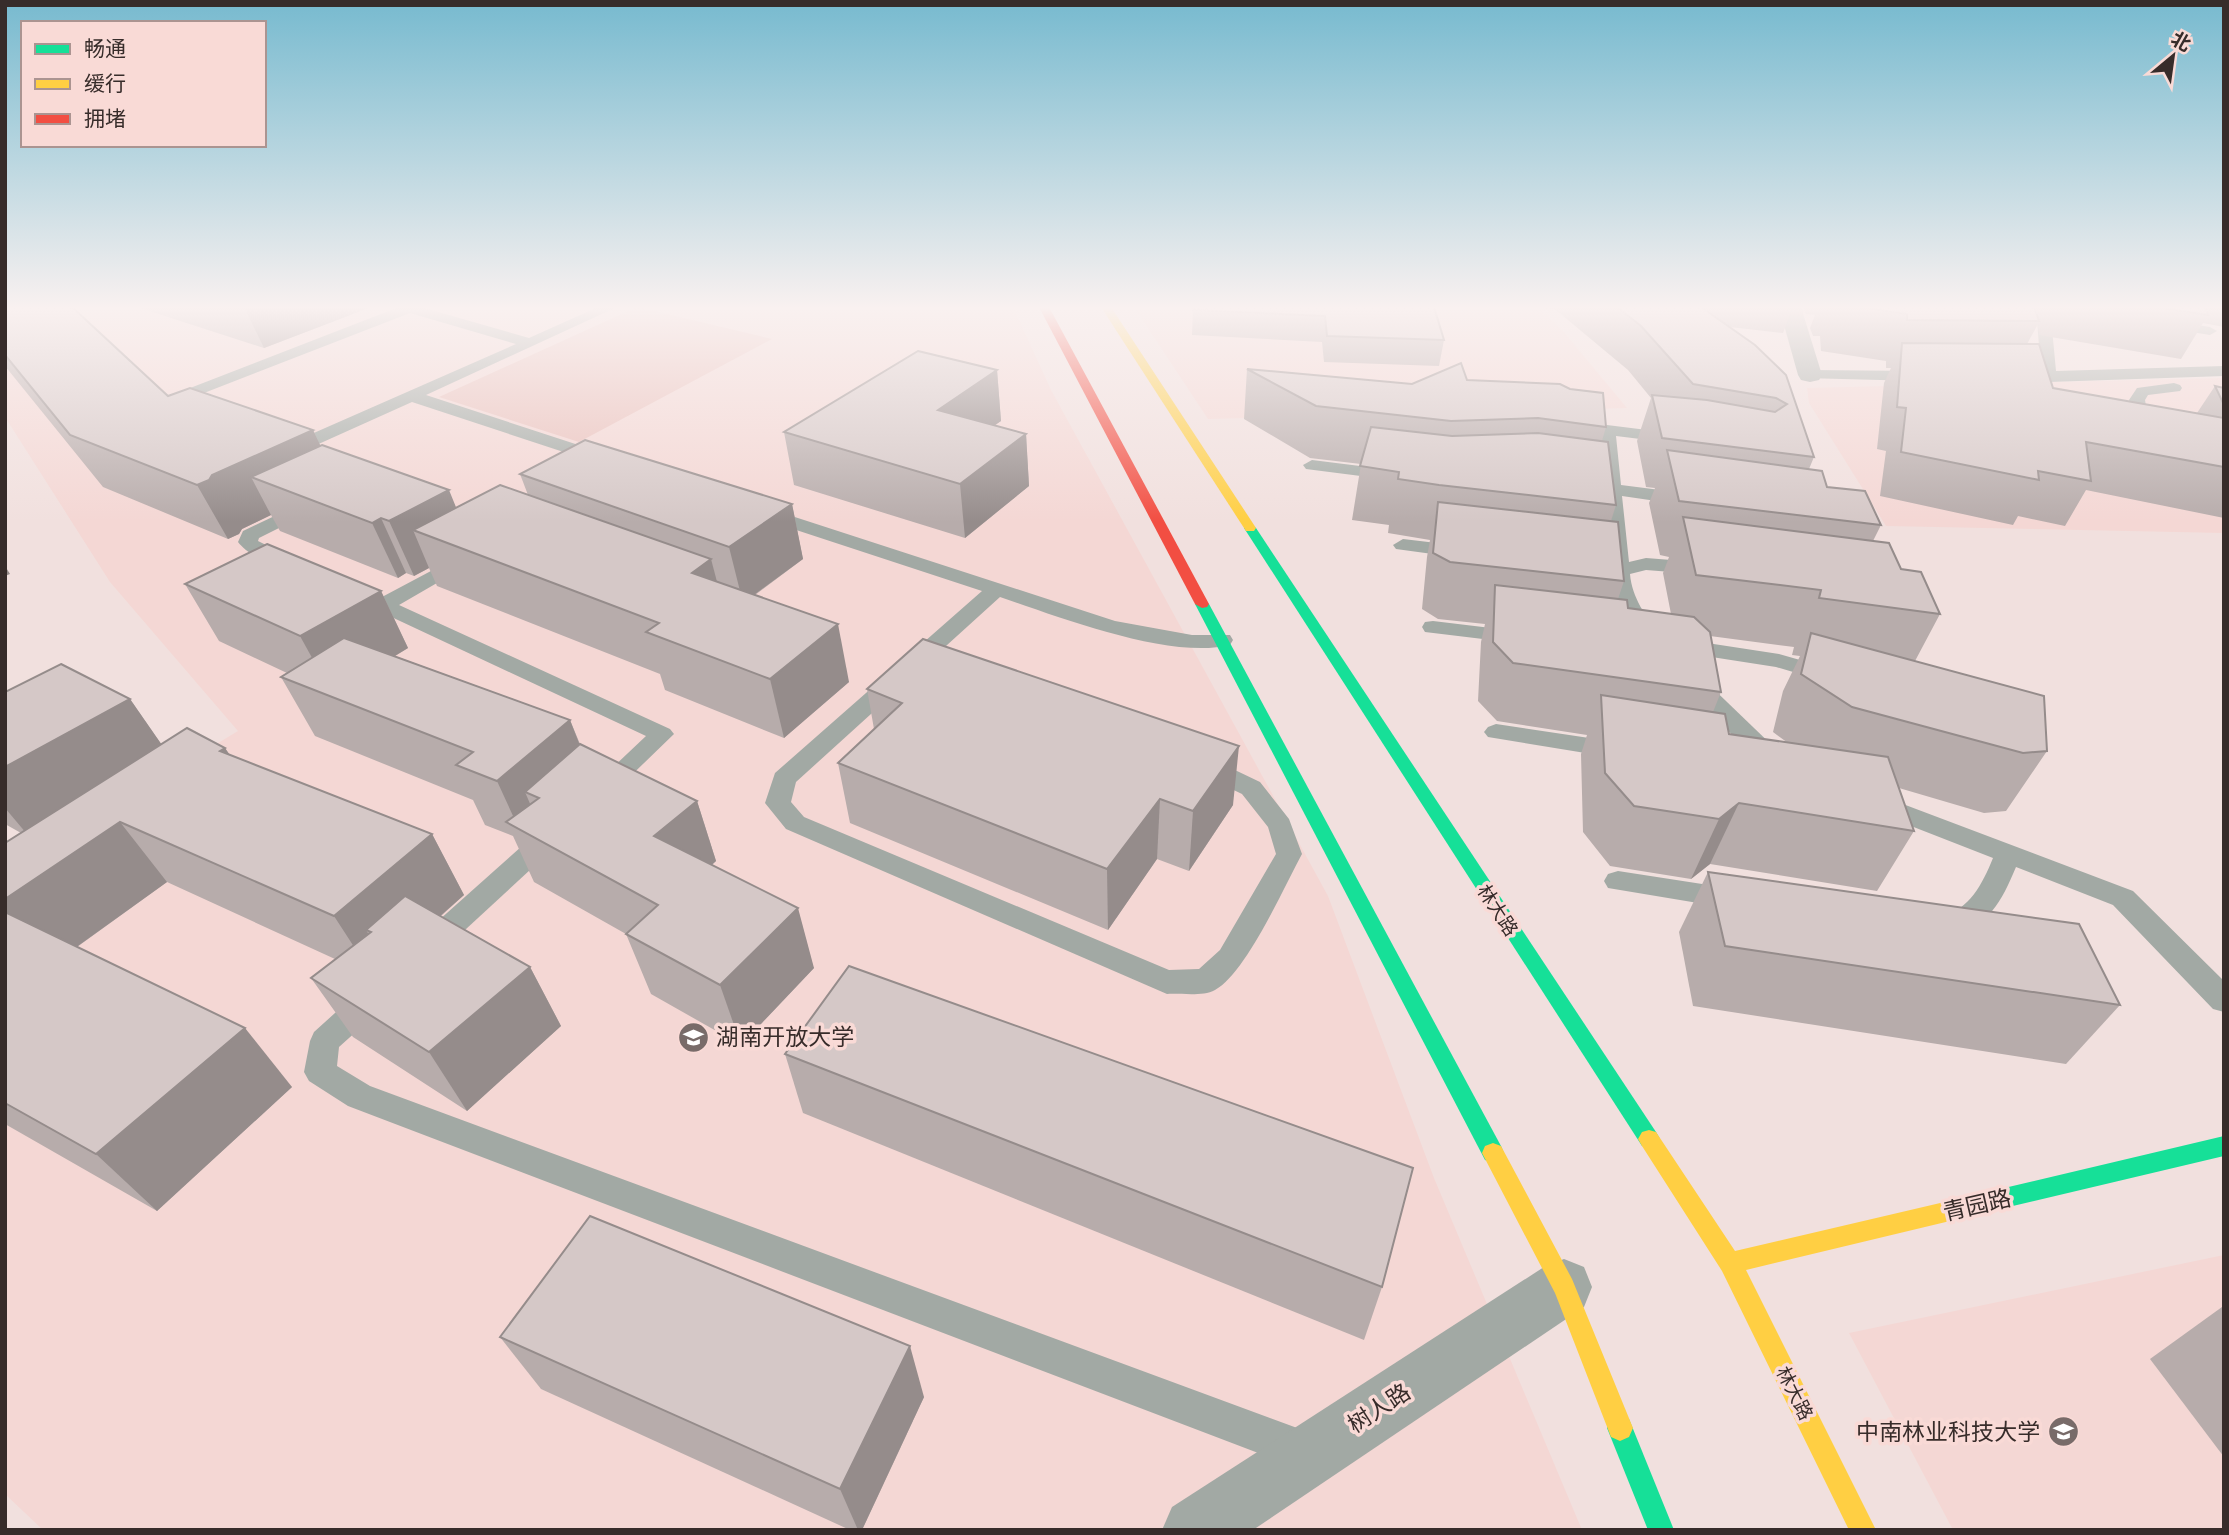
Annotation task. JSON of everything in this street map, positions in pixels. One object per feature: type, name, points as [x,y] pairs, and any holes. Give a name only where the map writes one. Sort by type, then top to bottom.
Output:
[{"type":"main road","points":[[1082,379],[1564,1287],[1661,1530]]},
{"type":"main road","name":"林大路","points":[[1153,379],[1730,1263],[1863,1530]]},
{"type":"main road","name":"青园路","points":[[1730,1263],[2224,1146]]},
{"type":"street","name":"树人路","points":[[1195,1530],[1564,1287]]},
{"type":"lane","points":[[226,411],[191,393],[227,379]]},
{"type":"lane","points":[[322,456],[291,444],[450,379]]},
{"type":"lane","points":[[2144,442],[2137,400],[2143,391],[2224,386]]},
{"type":"lane","points":[[411,396],[612,462]]},
{"type":"lane","points":[[1689,439],[1608,430],[1621,586],[1645,646],[1782,764],[1747,765]]},
{"type":"lane","points":[[1312,465],[1416,478]]},
{"type":"lane","points":[[1575,485],[1707,502]]},
{"type":"lane","points":[[300,568],[253,547],[248,542],[250,535],[323,499]]},
{"type":"lane","points":[[744,506],[1111,627],[1192,641],[1222,640]]},
{"type":"lane","points":[[1403,545],[1484,555]]},
{"type":"lane","points":[[384,605],[479,550]]},
{"type":"lane","points":[[1592,568],[1619,571],[1646,564],[1669,564],[1721,571]]},
{"type":"lane","points":[[348,589],[662,734],[325,1041],[320,1072],[359,1096],[1310,1453]]},
{"type":"lane","points":[[996,590],[784,779],[778,803],[795,823],[1167,982],[1206,981],[1230,958],[1289,854],[1280,825],[1251,788],[1187,759]]},
{"type":"lane","points":[[1433,626],[1541,640]]},
{"type":"lane","points":[[1645,646],[1700,648],[1779,662],[1852,682]]},
{"type":"lane","points":[[915,662],[941,671]]},
{"type":"lane","points":[[1496,732],[1642,754]]},
{"type":"lane","points":[[1864,798],[2123,898],[2224,1000]]},
{"type":"lane","points":[[1919,927],[1933,930],[1960,924],[1991,895],[2008,853]]},
{"type":"lane","points":[[1618,881],[1755,902]]},
{"type":"shaded area","name":"湖南开放大学","points":[[5,379],[1046,379],[1328,896],[1434,1178],[1582,1530],[43,1530],[5,1494],[5,872],[238,731],[110,582],[5,417]]},
{"type":"shaded area","points":[[479,379],[698,379],[579,442],[439,397]]},
{"type":"shaded area","points":[[1181,379],[1603,379],[1627,408],[1208,419]]},
{"type":"shaded area","points":[[2224,379],[2224,533],[1886,526],[1809,403],[1807,388]]},
{"type":"shaded area","name":"中南林业科技大学","points":[[2224,1255],[2224,1530],[1953,1530],[1849,1333]]},
{"type":"building","points":[[24,379],[149,379],[168,396],[190,388],[313,430],[212,475],[209,480],[197,485],[70,435]]},
{"type":"building","points":[[872,379],[984,379],[938,410],[1026,434],[960,484],[784,432]]},
{"type":"building","points":[[1265,379],[1353,379],[1412,384],[1425,379],[1467,379],[1560,384],[1570,389],[1603,393],[1606,427],[1538,418],[1451,421],[1316,406]]},
{"type":"building","points":[[1688,379],[1787,379],[1814,457],[1662,438],[1652,395],[1707,400],[1775,412],[1787,404],[1776,398],[1693,384]]},
{"type":"building","points":[[1899,379],[2050,379],[2053,388],[2224,418],[2224,467],[2086,442],[2091,481],[2038,471],[2039,480],[1901,452],[1906,408],[1897,407]]},
{"type":"building","points":[[2215,386],[2224,388],[2224,405]]},
{"type":"building","points":[[1371,427],[1452,436],[1538,433],[1608,442],[1616,505],[1398,479],[1399,472],[1360,466]]},
{"type":"building","points":[[585,440],[792,504],[729,547],[520,474]]},
{"type":"building","points":[[322,445],[449,490],[389,521],[381,518],[372,523],[251,477]]},
{"type":"building","points":[[1667,450],[1822,471],[1827,487],[1865,491],[1881,525],[1679,501]]},
{"type":"building","points":[[500,485],[711,559],[692,573],[838,624],[770,679],[646,632],[659,623],[413,530]]},
{"type":"building","points":[[1438,502],[1618,522],[1624,581],[1450,562],[1433,553]]},
{"type":"building","points":[[1683,517],[1889,543],[1901,569],[1921,572],[1940,614],[1819,598],[1821,590],[1696,575]]},
{"type":"building","points":[[267,544],[381,591],[300,636],[185,584]]},
{"type":"building","points":[[1495,585],[1627,600],[1628,608],[1694,617],[1710,632],[1721,692],[1513,663],[1493,642]]},
{"type":"building","points":[[1811,633],[2044,696],[2047,751],[2023,753],[1852,707],[1801,674]]},
{"type":"building","points":[[344,638],[570,720],[497,781],[456,765],[473,752],[281,677]]},
{"type":"building","points":[[923,639],[1239,746],[1193,811],[1160,799],[1107,869],[838,763],[902,703],[867,689]]},
{"type":"building","points":[[61,664],[130,699],[5,767],[5,692]]},
{"type":"building","points":[[1601,695],[1725,714],[1729,734],[1888,757],[1914,831],[1739,803],[1719,819],[1634,806],[1605,773]]},
{"type":"building","points":[[187,728],[225,748],[220,751],[432,834],[334,916],[120,822],[5,899],[5,843]]},
{"type":"building","points":[[580,744],[697,801],[654,836],[798,908],[720,985],[626,934],[658,905],[506,822],[539,798],[525,792]]},
{"type":"building","points":[[1708,872],[2079,924],[2120,1005],[1725,946]]},
{"type":"building","points":[[405,896],[530,967],[429,1052],[311,978],[371,932],[366,930]]},
{"type":"building","points":[[5,912],[245,1028],[96,1154],[5,1103]]},
{"type":"building","points":[[849,966],[1413,1168],[1382,1287],[785,1054]]},
{"type":"building","points":[[590,1216],[910,1346],[840,1489],[500,1337]]},
{"type":"traffic: fast","points":[[1250,528],[1649,1139]]},
{"type":"traffic: fast","points":[[1202,604],[1493,1153]]},
{"type":"traffic: fast","points":[[2000,1199],[2224,1146]]},
{"type":"traffic: fast","points":[[1620,1428],[1661,1530]]},
{"type":"traffic: slow","points":[[1153,379],[1250,528]]},
{"type":"traffic: slow","points":[[1649,1139],[1730,1263],[1863,1530]]},
{"type":"traffic: slow","points":[[1493,1153],[1564,1287],[1620,1428]]},
{"type":"traffic: slow","points":[[1730,1263],[2000,1199]]},
{"type":"traffic: jam","points":[[1082,379],[1202,604]]},
{"type":"place","name":"湖南开放大学","points":[[693,1037]]},
{"type":"place","name":"中南林业科技大学","points":[[2063,1432]]}]
